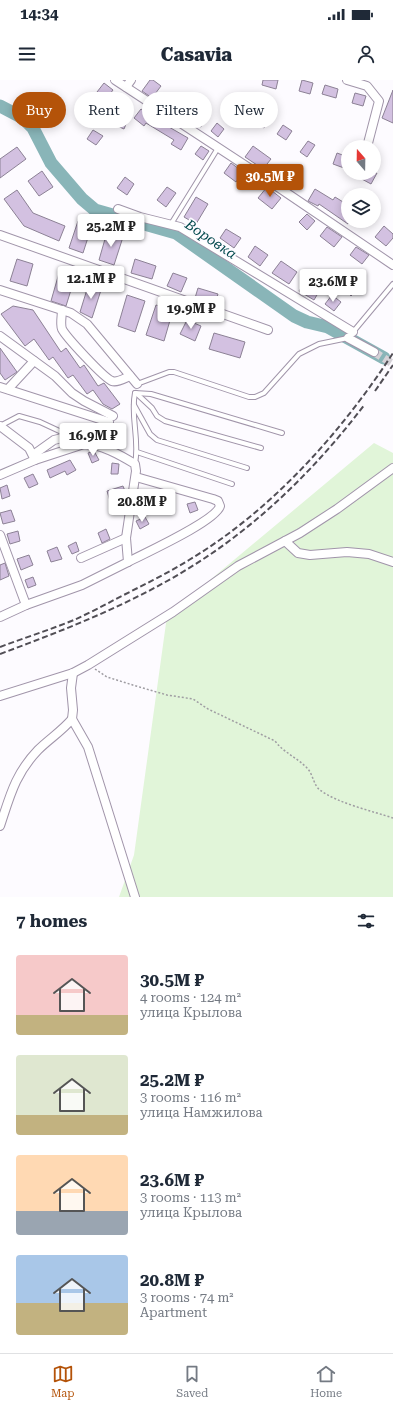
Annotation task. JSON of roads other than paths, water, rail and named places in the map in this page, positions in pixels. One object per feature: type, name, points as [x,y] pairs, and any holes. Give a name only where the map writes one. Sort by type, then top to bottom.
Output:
[{"type":"street","points":[[115,80],[128,84],[218,148],[393,265]]},
{"type":"street","points":[[347,80],[367,86],[379,101],[369,140]]},
{"type":"street","points":[[118,209],[140,217],[180,227],[351,334],[374,352]]},
{"type":"street","points":[[0,235],[268,330]]},
{"type":"street","points":[[0,290],[71,313],[87,324],[138,384]]},
{"type":"street","points":[[62,310],[61,327],[65,334],[97,368],[111,381],[115,382],[130,376]]},
{"type":"street","points":[[0,336],[55,376],[72,393],[111,419],[4,388]]},
{"type":"street","points":[[4,388],[34,361]]},
{"type":"street","points":[[0,426],[29,448],[34,458]]},
{"type":"street","points":[[34,458],[54,440],[70,436]]},
{"type":"street","points":[[0,475],[34,458],[84,444],[92,444],[122,456],[135,464],[136,477],[126,538],[128,562]]},
{"type":"street","points":[[0,696],[73,673],[173,612],[238,566],[285,541],[337,509],[393,468]]},
{"type":"street","points":[[0,617],[26,605],[82,585],[128,562],[199,525],[217,511],[220,506],[218,501],[213,499],[136,477]]},
{"type":"street","points":[[0,535],[26,605]]},
{"type":"street","points":[[81,558],[126,538]]},
{"type":"street","points":[[285,541],[298,553],[310,555],[347,552],[369,554],[393,562]]},
{"type":"street","points":[[0,826],[10,792],[21,772],[37,752],[72,719],[74,710],[71,688],[73,673]]},
{"type":"street","points":[[72,719],[88,748],[135,897]]},
{"type":"lane","points":[[171,224],[218,148]]},
{"type":"lane","points":[[138,384],[169,372],[174,372],[249,397],[255,397],[264,393],[299,354],[319,344],[351,334],[393,284]]},
{"type":"lane","points":[[135,393],[134,405],[138,452],[135,464]]},
{"type":"lane","points":[[135,393],[151,394],[282,433]]},
{"type":"lane","points":[[135,393],[152,408],[157,416],[164,421],[261,448]]},
{"type":"lane","points":[[134,405],[150,434],[157,440],[247,468]]},
{"type":"lane","points":[[0,426],[19,416],[40,422],[70,436]]},
{"type":"lane","points":[[138,452],[232,484]]},
{"type":"waterway","name":"Воровка","points":[[0,106],[23,118],[33,128],[51,163],[82,199],[95,210],[176,233],[294,316],[307,322],[328,327],[384,358]]},
{"type":"tunnel","points":[[374,352],[393,364]]},
{"type":"railway","points":[[0,647],[65,624],[89,613],[171,571],[219,540],[276,494],[302,468],[351,412],[393,353]]},
{"type":"railway","points":[[375,391],[393,365]]},
{"type":"railway","points":[[0,654],[75,625],[124,603],[171,579],[219,549],[287,492],[328,449],[365,404]]}]
